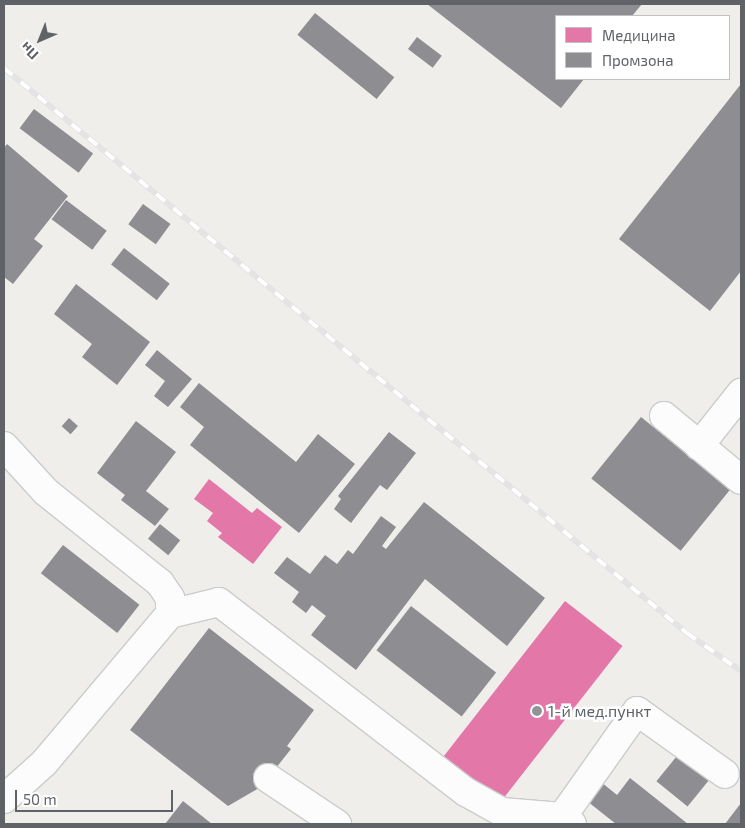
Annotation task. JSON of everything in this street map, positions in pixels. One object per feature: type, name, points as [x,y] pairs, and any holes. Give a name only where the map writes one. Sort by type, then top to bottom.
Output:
[{"type":"lane","points":[[699,446],[741,393]]},
{"type":"lane","points":[[664,416],[741,480]]},
{"type":"lane","points":[[4,446],[46,492],[160,584],[170,598],[170,614]]},
{"type":"lane","points":[[4,799],[44,763],[170,614],[219,602],[466,792],[502,812],[562,822],[637,711],[725,774]]},
{"type":"lane","points":[[268,778],[337,824]]},
{"type":"building: Медицина","points":[[209,479],[252,513],[257,508],[282,527],[253,564],[218,537],[222,533],[207,521],[213,513],[194,499]]},
{"type":"building: Медицина","points":[[565,601],[623,646],[501,802],[443,757]]},
{"type":"building: Промзона","points":[[427,4],[642,4],[633,15],[555,15],[555,80],[583,80],[561,108]]},
{"type":"building: Промзона","points":[[315,13],[394,77],[377,99],[297,35]]},
{"type":"building: Промзона","points":[[417,37],[442,56],[433,68],[408,49]]},
{"type":"building: Промзона","points":[[741,84],[741,271],[710,311],[619,239]]},
{"type":"building: Промзона","points":[[34,109],[93,154],[79,173],[20,128]]},
{"type":"building: Промзона","points":[[7,144],[68,196],[34,239],[43,246],[13,284],[4,277],[4,148]]},
{"type":"building: Промзона","points":[[66,200],[107,231],[92,250],[52,219]]},
{"type":"building: Промзона","points":[[143,204],[171,224],[156,244],[128,224]]},
{"type":"building: Промзона","points":[[124,248],[170,284],[157,300],[111,265]]},
{"type":"building: Промзона","points":[[76,284],[150,342],[117,385],[82,357],[92,344],[54,314]]},
{"type":"building: Промзона","points":[[157,350],[192,379],[168,407],[154,396],[165,381],[145,365]]},
{"type":"building: Промзона","points":[[199,383],[296,462],[318,434],[355,464],[299,533],[190,445],[204,427],[180,407]]},
{"type":"building: Промзона","points":[[641,417],[730,489],[681,551],[591,478]]},
{"type":"building: Промзона","points":[[69,418],[78,426],[71,434],[62,426]]},
{"type":"building: Промзона","points":[[136,421],[176,452],[146,491],[169,509],[155,526],[121,500],[125,495],[97,473]]},
{"type":"building: Промзона","points":[[389,432],[416,453],[387,490],[380,485],[351,523],[334,509],[341,499],[338,496]]},
{"type":"building: Промзона","points":[[424,502],[545,598],[507,646],[425,579],[356,670],[311,635],[326,616],[312,605],[306,613],[292,602],[299,592],[274,573],[287,557],[310,574],[325,555],[337,564],[348,550],[353,554],[381,516],[396,527],[382,546],[386,549]]},
{"type":"building: Промзона","points":[[160,524],[180,540],[168,555],[148,539]]},
{"type":"building: Промзона","points":[[63,545],[139,605],[117,633],[41,573]]},
{"type":"building: Промзона","points":[[411,606],[496,672],[462,717],[377,650]]},
{"type":"building: Промзона","points":[[209,628],[314,710],[287,746],[291,749],[268,778],[259,788],[228,806],[130,730]]},
{"type":"building: Промзона","points":[[681,751],[712,776],[688,806],[656,781]]},
{"type":"building: Промзона","points":[[630,778],[688,824],[616,824],[587,801],[601,782],[617,795]]},
{"type":"building: Промзона","points":[[183,801],[212,824],[165,824]]},
{"type":"building: Промзона","points":[[741,803],[741,824],[725,824]]},
{"type":"railway","points":[[4,68],[687,633],[741,671]]},
{"type":"place","name":"1-й мед.пункт","points":[[537,711]]}]
